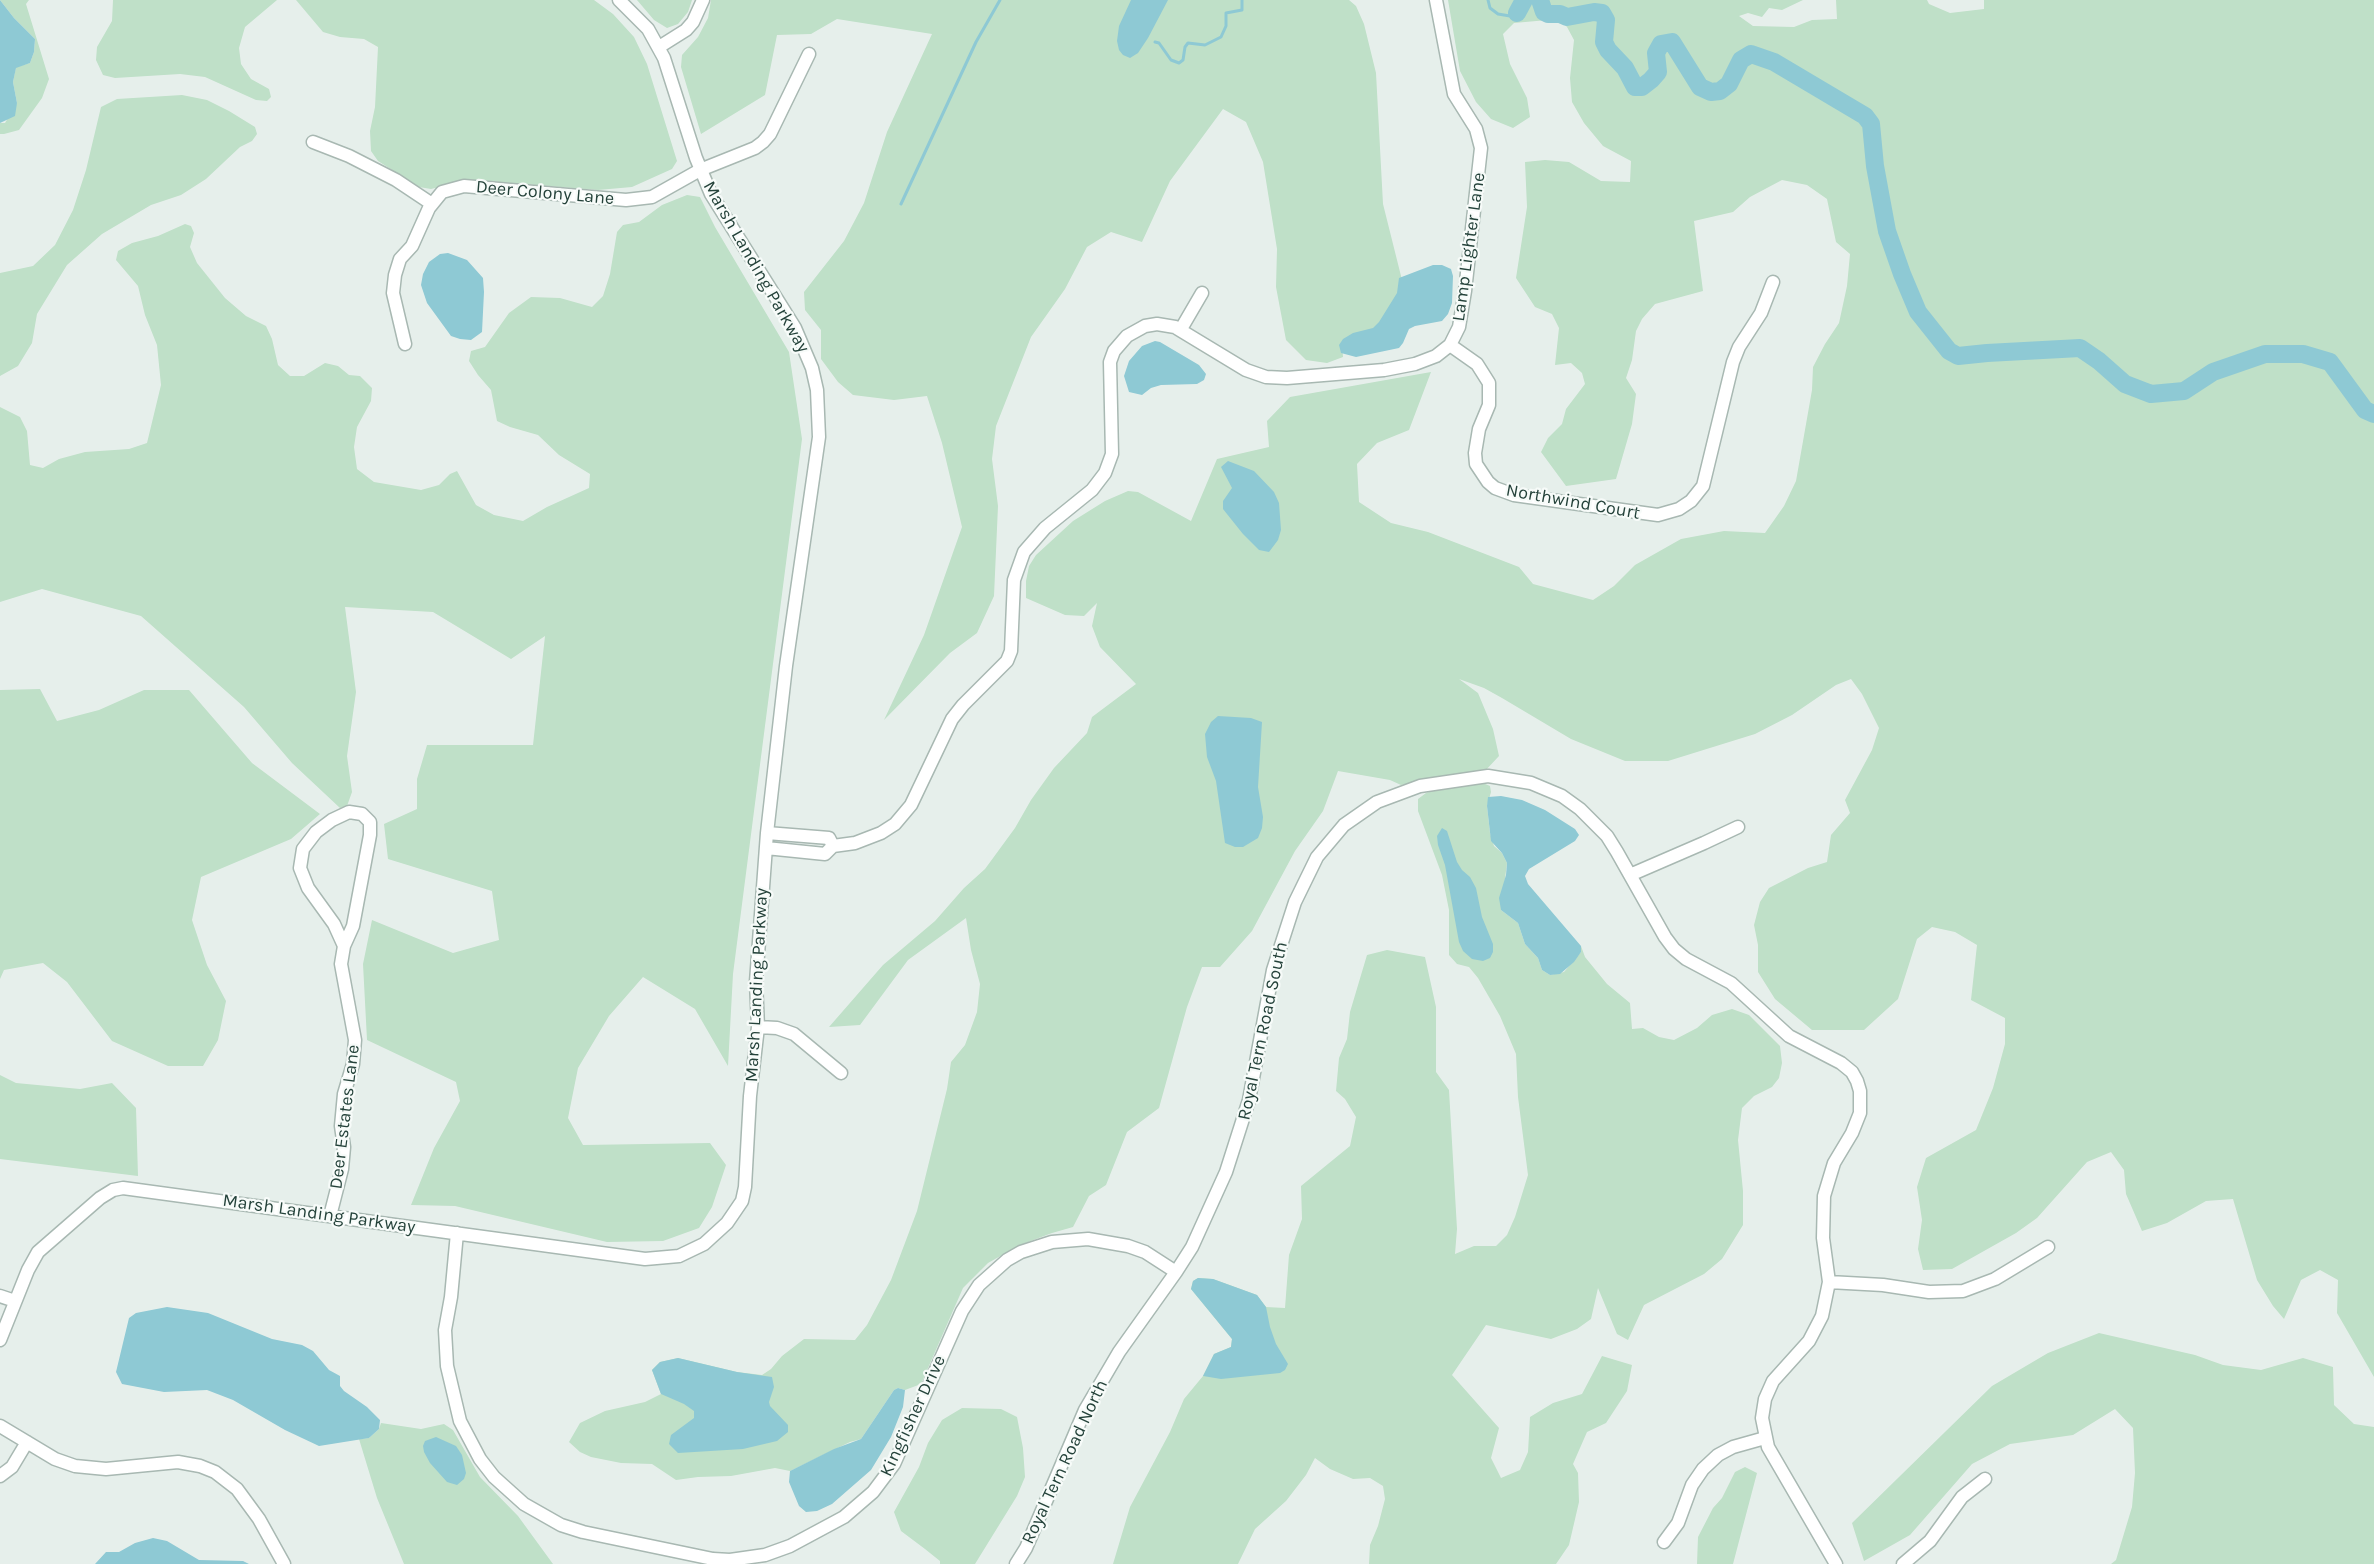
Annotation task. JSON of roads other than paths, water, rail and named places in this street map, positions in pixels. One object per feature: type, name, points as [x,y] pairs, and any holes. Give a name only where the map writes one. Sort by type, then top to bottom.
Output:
[{"type":"street","name":"Marsh Landing Parkway","points":[[0,1340],[38,1252],[97,1200],[113,1190],[136,1189],[645,1259],[678,1256],[704,1244],[738,1210],[744,1194],[750,1096],[758,1027],[756,982],[767,833],[783,688],[819,437],[820,414],[817,390],[803,344],[724,217],[700,170],[672,79],[659,47],[641,21],[619,0]]},
{"type":"street","points":[[659,47],[686,30],[704,0]]},
{"type":"street","name":"Lamp Lighter Lane","points":[[766,848],[825,854],[833,846],[868,840],[904,815],[920,791],[952,719],[1007,661],[1011,651],[1014,580],[1024,552],[1046,528],[1092,490],[1105,473],[1109,464],[1112,442],[1110,362],[1119,344],[1134,331],[1145,326],[1166,324],[1181,329],[1246,370],[1266,377],[1287,378],[1384,370],[1436,356],[1449,345],[1459,327],[1465,291],[1481,148],[1476,129],[1454,94],[1436,0]]},
{"type":"street","name":"Deer Colony Lane","points":[[432,204],[442,192],[464,186],[626,200],[652,197],[700,170],[755,148],[763,142],[770,134],[809,54]]},
{"type":"street","points":[[313,142],[350,156],[432,204],[412,246],[400,259],[395,276],[393,293],[405,344]]},
{"type":"street","name":"Northwind Court","points":[[1449,345],[1477,364],[1489,384],[1489,405],[1479,429],[1475,453],[1476,464],[1488,482],[1501,491],[1514,495],[1658,515],[1679,509],[1691,501],[1703,486],[1733,362],[1740,346],[1761,313],[1773,282]]},
{"type":"street","points":[[1181,329],[1202,293]]},
{"type":"street","name":"Royal Tern Road South","points":[[1176,1272],[1210,1210],[1240,1134],[1258,1059],[1273,970],[1287,924],[1312,866],[1330,840],[1344,825],[1377,802],[1420,786],[1477,777],[1520,780],[1552,791],[1580,809],[1606,836],[1674,949],[1731,983],[1789,1036],[1841,1063],[1852,1072],[1857,1082],[1860,1091],[1860,1113],[1852,1133],[1834,1163],[1824,1196],[1823,1238],[1829,1282],[1822,1316],[1801,1352],[1779,1373],[1768,1390],[1762,1418],[1765,1438],[1836,1564]]},
{"type":"street","name":"Deer Estates Lane","points":[[330,1216],[342,1170],[344,1147],[341,1126],[344,1094],[356,1040],[341,964],[344,946],[353,926],[370,835],[370,822],[362,814],[349,812],[315,832],[303,849],[300,868],[308,888],[334,924],[344,946]]},
{"type":"street","points":[[1630,875],[1738,826]]},
{"type":"street","points":[[767,833],[829,838],[833,846]]},
{"type":"street","points":[[802,852],[804,836]]},
{"type":"street","points":[[758,1027],[777,1028],[794,1034],[842,1072]]},
{"type":"street","name":"Kingfisher Drive","points":[[457,1233],[451,1297],[445,1330],[447,1366],[460,1421],[480,1459],[494,1477],[524,1504],[561,1525],[583,1532],[713,1559],[730,1560],[765,1555],[790,1546],[844,1517],[873,1492],[894,1464],[962,1311],[979,1285],[1007,1260],[1029,1249],[1052,1242],[1088,1239],[1128,1246],[1154,1258],[1176,1272]]},
{"type":"street","points":[[1829,1282],[1883,1285],[1929,1292],[1963,1291],[1995,1279],[2048,1247]]},
{"type":"street","name":"Royal Tern Road North","points":[[1016,1564],[1026,1548],[1090,1401],[1119,1352],[1176,1272]]},
{"type":"street","points":[[0,1296],[15,1301]]},
{"type":"street","points":[[0,1426],[55,1459],[86,1468],[106,1469],[178,1462],[200,1466],[215,1472],[227,1480],[243,1497],[259,1519],[284,1564]]},
{"type":"street","points":[[1664,1542],[1678,1523],[1692,1485],[1703,1469],[1718,1455],[1733,1447],[1765,1438]]},
{"type":"street","points":[[0,1476],[12,1467],[27,1442]]},
{"type":"street","points":[[1903,1564],[1930,1541],[1962,1497],[1985,1479]]},
{"type":"water","points":[[0,0],[35,39],[30,63],[16,68],[13,82],[17,103],[15,116],[0,123]]},
{"type":"water","points":[[1131,0],[1168,0],[1148,38],[1138,53],[1130,58],[1119,50],[1117,41],[1119,26]]},
{"type":"water","points":[[448,253],[467,260],[483,278],[482,332],[471,340],[451,336],[427,303],[421,285],[429,262],[440,254]]},
{"type":"water","points":[[1433,265],[1442,265],[1451,269],[1453,276],[1452,303],[1448,314],[1442,321],[1409,329],[1399,348],[1356,357],[1341,353],[1339,345],[1343,339],[1353,333],[1373,328],[1379,322],[1397,293],[1399,278]]},
{"type":"water","points":[[1155,341],[1199,365],[1206,374],[1204,380],[1197,384],[1161,385],[1151,388],[1142,395],[1129,392],[1124,376],[1129,361],[1142,346]]},
{"type":"water","points":[[1228,461],[1254,471],[1274,492],[1279,503],[1281,530],[1278,540],[1269,552],[1259,550],[1223,509],[1223,501],[1232,488],[1221,467]]},
{"type":"water","points":[[1218,716],[1251,718],[1262,722],[1258,787],[1263,817],[1262,828],[1258,838],[1243,847],[1225,843],[1216,781],[1207,757],[1205,734],[1211,722]]},
{"type":"water","points":[[1501,796],[1522,800],[1545,810],[1575,829],[1579,835],[1575,841],[1529,869],[1525,876],[1528,884],[1581,946],[1581,952],[1574,962],[1560,974],[1550,975],[1542,970],[1538,958],[1525,944],[1518,923],[1501,910],[1499,898],[1507,863],[1502,853],[1491,841],[1487,806],[1488,797]]},
{"type":"water","points":[[1442,828],[1447,831],[1457,862],[1476,888],[1482,917],[1493,944],[1490,958],[1483,961],[1472,959],[1463,951],[1459,942],[1445,865],[1438,845],[1437,836]]},
{"type":"water","points":[[1198,1278],[1213,1279],[1257,1295],[1266,1307],[1276,1344],[1288,1364],[1285,1370],[1280,1373],[1221,1379],[1203,1376],[1214,1354],[1231,1347],[1232,1339],[1191,1289],[1193,1281]]},
{"type":"water","points":[[167,1307],[208,1313],[272,1339],[302,1345],[313,1351],[329,1370],[340,1376],[340,1386],[344,1391],[367,1407],[380,1420],[379,1429],[369,1438],[319,1446],[285,1430],[233,1400],[207,1390],[164,1392],[122,1384],[116,1372],[129,1318],[136,1313]]},
{"type":"water","points":[[678,1358],[737,1372],[772,1377],[774,1387],[769,1402],[770,1406],[788,1425],[788,1432],[777,1441],[743,1449],[678,1453],[669,1444],[671,1435],[694,1418],[694,1411],[661,1394],[652,1370],[660,1362]]},
{"type":"water","points":[[898,1388],[905,1390],[903,1407],[891,1437],[871,1470],[832,1504],[817,1511],[806,1512],[799,1506],[789,1482],[790,1471],[834,1449],[861,1439],[894,1390]]},
{"type":"water","points":[[436,1437],[456,1446],[462,1455],[466,1473],[464,1479],[457,1485],[447,1482],[430,1463],[424,1452],[425,1441]]},
{"type":"water","points":[[153,1538],[167,1541],[199,1560],[243,1561],[249,1564],[95,1564],[106,1552],[119,1552],[135,1543]]},
{"type":"waterway","points":[[901,204],[976,42],[1000,0]]},
{"type":"waterway","points":[[1155,42],[1159,43],[1171,60],[1179,63],[1183,60],[1188,43],[1205,45],[1221,37],[1226,26],[1226,13],[1242,10],[1242,0]]},
{"type":"waterway","points":[[1488,0],[1490,8],[1498,14],[1510,16],[1517,13]]},
{"type":"waterway","points":[[1517,13],[1524,0]]},
{"type":"waterway","points":[[1540,0],[1544,12],[1548,14],[1560,14],[1567,17],[1594,12],[1602,13],[1606,20],[1604,42],[1608,50],[1625,68],[1635,87],[1642,87],[1658,72],[1656,53],[1661,44],[1672,42],[1700,87],[1711,92],[1720,91],[1729,84],[1741,60],[1751,54],[1774,62],[1865,116],[1871,124],[1875,166],[1887,231],[1902,274],[1918,312],[1949,351],[1958,356],[2080,348],[2125,384],[2151,394],[2184,391],[2213,372],[2265,354],[2303,354],[2330,362],[2365,410],[2374,414]]}]
